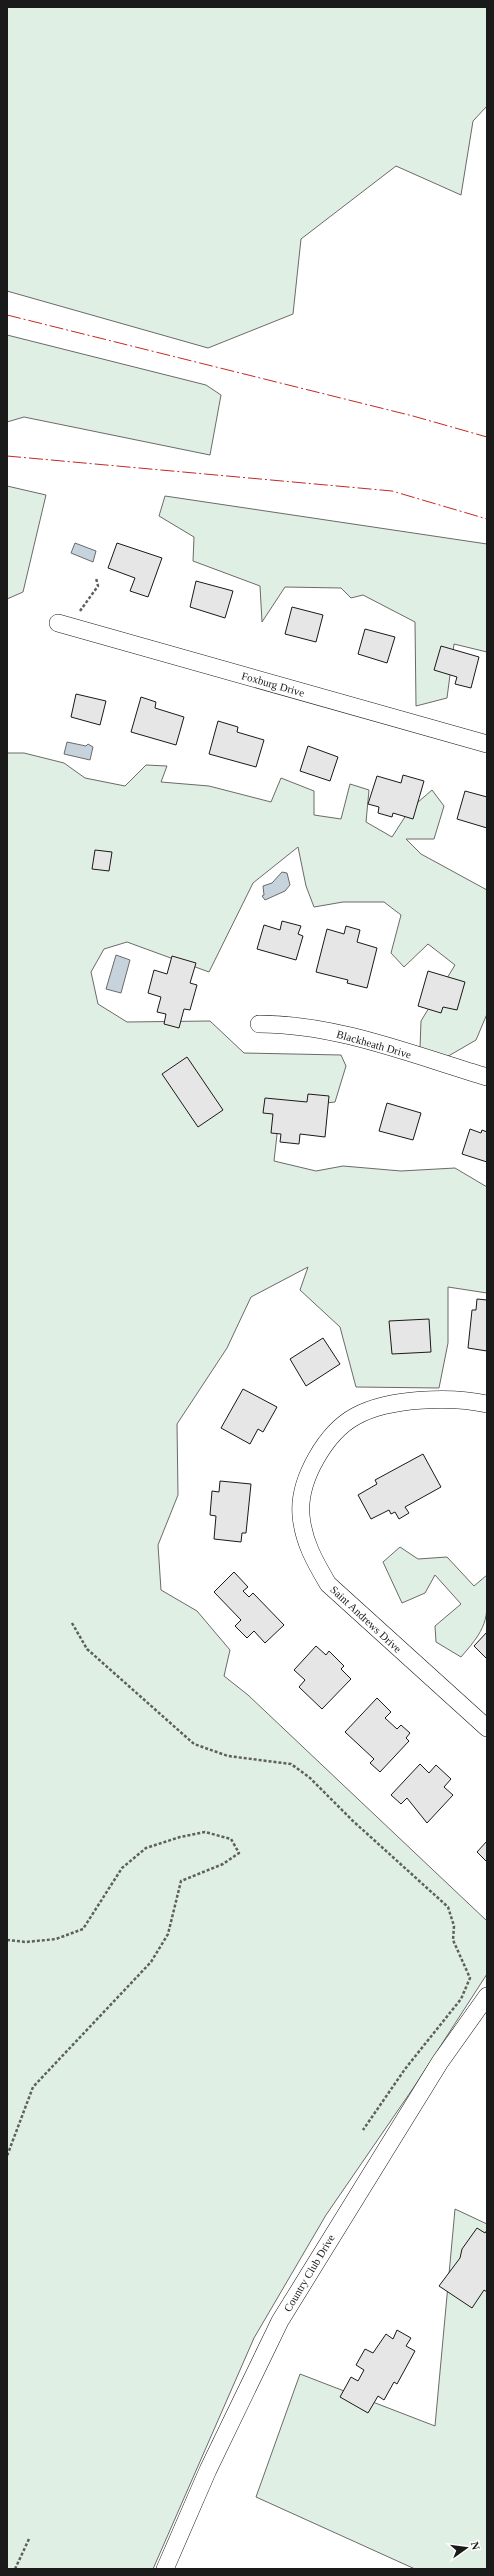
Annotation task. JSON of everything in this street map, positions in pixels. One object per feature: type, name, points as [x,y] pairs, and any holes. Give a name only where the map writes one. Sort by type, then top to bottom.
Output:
[{"type":"street","name":"Foxburg Drive","points":[[64,624],[487,744]]},
{"type":"street","name":"Blackheath Drive","points":[[259,1024],[293,1024],[329,1031],[487,1076]]},
{"type":"street","name":"Saint Andrews Drive","points":[[487,1404],[408,1401],[356,1416],[336,1431],[324,1445],[310,1471],[301,1514],[305,1538],[313,1559],[328,1584],[487,1728]]},
{"type":"street","name":"Country Club Drive","points":[[165,2569],[208,2470],[280,2321],[440,2062],[487,1996]]},
{"type":"path","points":[[64,624],[98,586],[96,578]]},
{"type":"path","points":[[72,1623],[87,1649],[194,1744],[228,1756],[291,1764],[309,1777],[353,1821],[448,1907],[454,1926],[453,1940],[470,1978],[461,1999],[405,2069],[363,2130]]},
{"type":"path","points":[[7,1940],[26,1942],[56,1939],[83,1929],[122,1868],[146,1848],[180,1837],[204,1832],[231,1839],[239,1852],[223,1864],[181,1881],[168,1934],[151,1962],[33,2087],[7,2156]]},
{"type":"path","points":[[15,2569],[29,2538]]},
{"type":"green space","points":[[7,7],[487,7],[487,106],[473,121],[461,195],[396,166],[301,239],[293,314],[208,348],[7,291]]},
{"type":"green space","points":[[7,335],[206,385],[221,395],[210,455],[24,417],[7,422]]},
{"type":"green space","points":[[7,486],[46,495],[23,592],[7,599]]},
{"type":"green space","points":[[165,496],[487,544],[487,652],[454,644],[447,698],[416,706],[415,622],[363,595],[351,598],[341,588],[285,587],[262,622],[260,586],[193,561],[194,537],[159,516]]},
{"type":"green space","points":[[7,753],[24,753],[64,763],[85,778],[125,786],[146,765],[167,766],[161,782],[209,786],[271,802],[281,778],[314,791],[314,815],[341,819],[350,784],[369,790],[366,822],[392,837],[410,809],[432,790],[444,806],[434,839],[406,839],[421,854],[487,890],[487,1014],[476,1040],[445,1058],[420,1048],[421,1021],[455,965],[428,944],[404,967],[391,953],[401,915],[384,902],[343,902],[314,907],[306,886],[298,847],[253,883],[209,972],[127,942],[104,949],[91,972],[98,1004],[127,1022],[210,1021],[244,1053],[341,1055],[346,1066],[335,1102],[280,1108],[274,1161],[316,1171],[343,1166],[401,1171],[455,1168],[487,1187],[487,1293],[448,1287],[448,1343],[439,1388],[356,1387],[340,1327],[300,1290],[308,1267],[251,1297],[227,1348],[177,1424],[178,1495],[158,1545],[161,1590],[197,1611],[230,1650],[224,1676],[248,1695],[487,1921],[487,1974],[414,2087],[326,2215],[254,2338],[153,2569],[7,2569]]},
{"type":"green space","points":[[400,1547],[418,1559],[447,1557],[474,1586],[487,1575],[487,1611],[485,1619],[478,1636],[461,1657],[436,1642],[435,1626],[461,1604],[435,1575],[425,1593],[402,1603],[383,1562]]},
{"type":"green space","points":[[455,2209],[487,2224],[487,2569],[415,2569],[256,2497],[300,2374],[435,2426]]},
{"type":"shaded area","points":[[75,543],[96,551],[93,562],[71,553]]},
{"type":"shaded area","points":[[67,742],[86,746],[88,744],[93,747],[90,760],[64,754]]},
{"type":"shaded area","points":[[282,872],[287,873],[290,885],[285,891],[265,900],[262,896],[264,895],[263,886],[272,883]]},
{"type":"shaded area","points":[[116,955],[130,960],[121,993],[106,989]]},
{"type":"building","points":[[117,543],[162,558],[148,597],[130,591],[135,578],[108,568]]},
{"type":"building","points":[[196,581],[233,591],[225,618],[190,607]]},
{"type":"building","points":[[292,607],[323,615],[316,642],[285,634]]},
{"type":"building","points":[[365,629],[395,637],[387,663],[358,654]]},
{"type":"building","points":[[441,646],[479,657],[471,688],[455,684],[457,677],[434,670]]},
{"type":"building","points":[[76,694],[106,701],[100,725],[71,717]]},
{"type":"building","points":[[141,697],[156,702],[155,708],[184,717],[176,745],[131,732]]},
{"type":"building","points":[[218,721],[238,727],[237,732],[264,740],[256,767],[209,754]]},
{"type":"building","points":[[308,746],[338,757],[330,781],[300,771]]},
{"type":"building","points":[[403,775],[424,781],[413,819],[393,813],[392,817],[378,813],[379,807],[368,804],[377,776],[401,783]]},
{"type":"building","points":[[465,791],[487,797],[487,828],[457,819]]},
{"type":"building","points":[[95,850],[112,852],[109,871],[92,869]]},
{"type":"building","points":[[282,921],[301,926],[298,934],[303,936],[296,960],[257,949],[264,925],[280,930]]},
{"type":"building","points":[[346,926],[360,930],[357,942],[377,948],[367,988],[347,983],[348,980],[316,972],[327,929],[344,934]]},
{"type":"building","points":[[172,956],[196,963],[190,983],[197,985],[190,1010],[184,1009],[179,1028],[164,1024],[166,1014],[157,1012],[161,997],[148,993],[154,970],[167,974]]},
{"type":"building","points":[[428,971],[465,982],[457,1010],[443,1007],[441,1013],[418,1006]]},
{"type":"building","points":[[187,1057],[223,1110],[198,1127],[162,1074]]},
{"type":"building","points":[[308,1094],[329,1096],[325,1137],[300,1134],[299,1144],[280,1142],[281,1134],[271,1133],[273,1114],[263,1113],[265,1098],[307,1102]]},
{"type":"building","points":[[387,1103],[421,1113],[413,1140],[379,1131]]},
{"type":"building","points":[[470,1129],[481,1133],[482,1130],[487,1132],[487,1162],[462,1154]]},
{"type":"building","points":[[477,1299],[487,1300],[487,1351],[468,1348],[472,1310],[476,1310]]},
{"type":"building","points":[[429,1319],[431,1352],[392,1354],[389,1321]]},
{"type":"building","points":[[323,1338],[340,1364],[306,1386],[290,1359]]},
{"type":"building","points":[[243,1389],[277,1407],[263,1432],[258,1429],[250,1444],[221,1428]]},
{"type":"building","points":[[423,1454],[441,1487],[405,1507],[409,1513],[399,1519],[395,1512],[391,1514],[389,1510],[371,1519],[358,1495],[377,1484],[375,1480]]},
{"type":"building","points":[[220,1481],[251,1484],[246,1533],[242,1533],[241,1542],[214,1539],[216,1516],[210,1515],[212,1491],[219,1492]]},
{"type":"building","points":[[234,1572],[248,1587],[243,1591],[249,1597],[253,1593],[284,1625],[265,1643],[254,1631],[247,1638],[235,1626],[241,1620],[214,1592]]},
{"type":"building","points":[[487,1632],[487,1659],[474,1646]]},
{"type":"building","points":[[316,1646],[326,1655],[329,1651],[344,1666],[341,1669],[351,1679],[322,1709],[299,1687],[305,1680],[294,1670]]},
{"type":"building","points":[[377,1698],[391,1712],[385,1718],[397,1729],[401,1725],[410,1733],[406,1738],[409,1741],[380,1772],[370,1763],[374,1759],[345,1732]]},
{"type":"building","points":[[420,1764],[429,1773],[436,1765],[451,1779],[444,1787],[453,1795],[427,1823],[407,1798],[401,1804],[391,1795]]},
{"type":"building","points":[[487,1841],[487,1862],[477,1852]]},
{"type":"building","points":[[477,2228],[485,2233],[487,2230],[487,2292],[484,2290],[472,2308],[439,2286],[460,2258],[462,2249]]},
{"type":"building","points":[[397,2330],[411,2338],[406,2346],[415,2351],[397,2384],[394,2382],[384,2400],[378,2396],[368,2413],[340,2397],[351,2377],[358,2381],[364,2370],[356,2365],[365,2349],[373,2353],[386,2334],[393,2339]]},
{"type":"power","points":[[7,315],[413,416],[487,437]]},
{"type":"power","points":[[7,456],[392,491],[487,519]]}]
